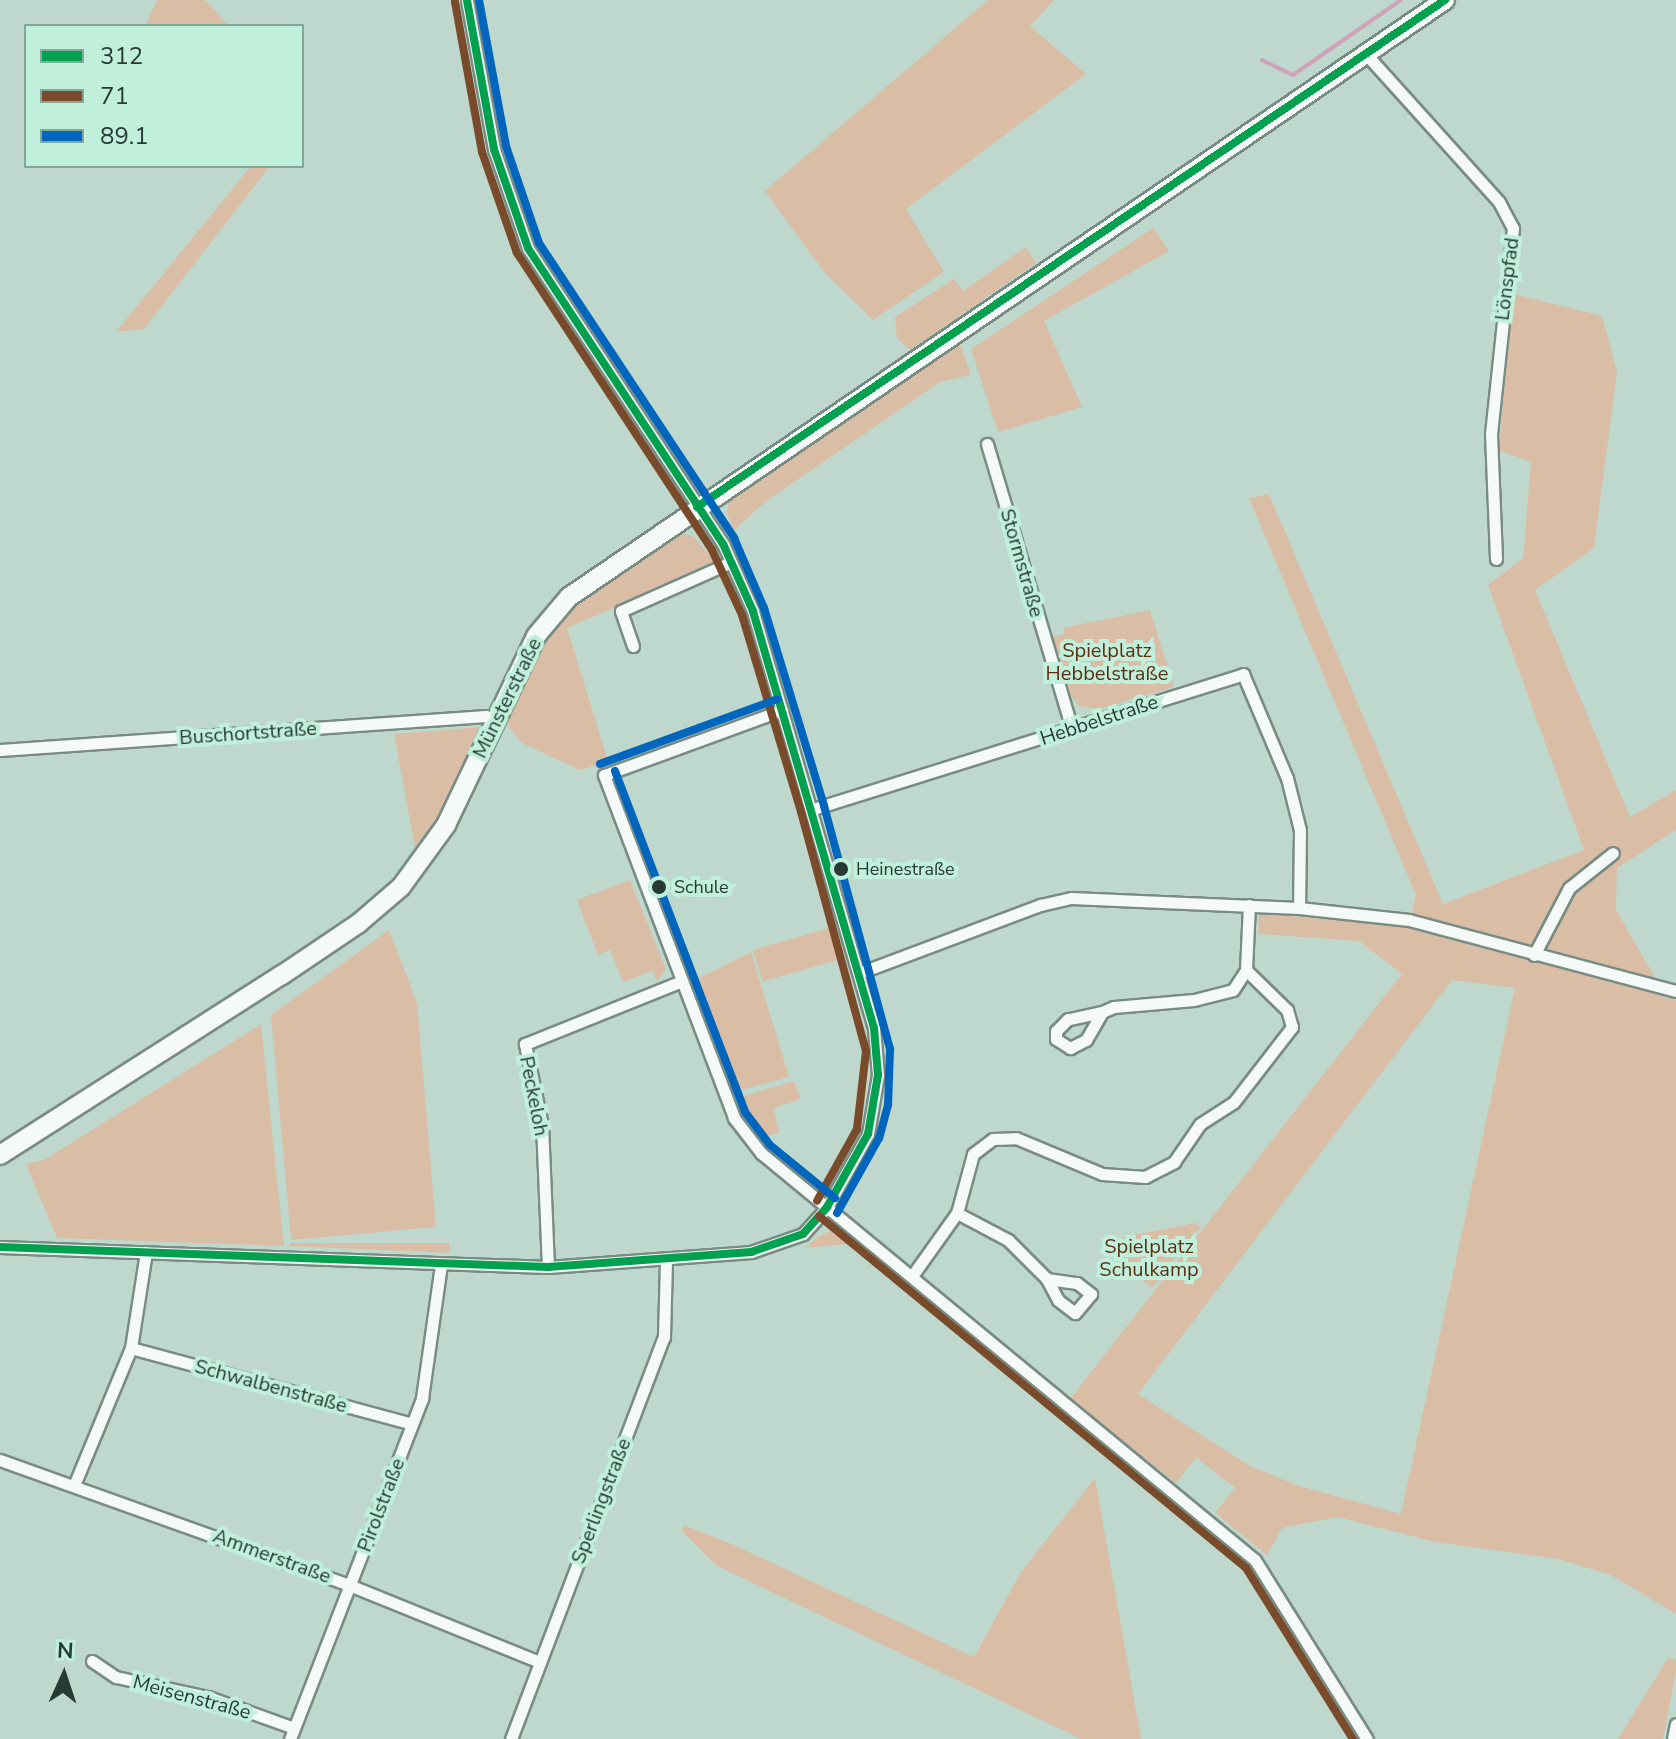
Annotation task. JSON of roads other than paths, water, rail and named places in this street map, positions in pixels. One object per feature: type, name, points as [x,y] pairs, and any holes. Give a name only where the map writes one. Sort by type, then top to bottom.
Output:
[{"type":"main road","name":"Münsterstraße","points":[[0,1155],[383,904],[434,845],[536,636],[557,608],[697,507],[1445,0]]},
{"type":"street","points":[[0,1247],[548,1267],[775,1248],[803,1234],[827,1207],[858,1155],[876,1103],[878,1050],[813,809],[753,611],[731,562],[697,507],[528,248],[494,149],[467,0]]},
{"type":"street","name":"Lönspfad","points":[[1365,53],[1499,202],[1513,228],[1491,434],[1496,559]]},
{"type":"street","name":"Stormstraße","points":[[987,444],[1072,729]]},
{"type":"street","points":[[633,646],[621,611],[731,562]]},
{"type":"street","name":"Hebbelstraße","points":[[813,809],[1243,674],[1287,778],[1300,830],[1299,908]]},
{"type":"street","points":[[782,710],[604,775],[679,982],[734,1118],[761,1153],[1255,1560],[1367,1739]]},
{"type":"street","name":"Buschortstraße","points":[[0,750],[486,716],[495,722]]},
{"type":"street","points":[[1534,955],[1569,888],[1613,853]]},
{"type":"street","points":[[859,973],[1040,905],[1071,898],[1299,908],[1409,920],[1676,991]]},
{"type":"street","points":[[1102,1012],[1233,990],[1246,970],[1249,905]]},
{"type":"street","points":[[912,1276],[957,1213],[973,1154],[993,1139],[1016,1138],[1102,1174],[1145,1177],[1174,1162],[1200,1124],[1234,1102],[1292,1027],[1287,1010],[1246,970]]},
{"type":"street","name":"Peckeloh","points":[[548,1267],[542,1125],[525,1044],[679,982]]},
{"type":"street","points":[[957,1213],[1008,1240],[1047,1279]]},
{"type":"street","points":[[75,1483],[131,1348],[146,1252]]},
{"type":"street","name":"Sperlingstraße","points":[[511,1739],[664,1337],[666,1259]]},
{"type":"street","name":"Pirolstraße","points":[[292,1733],[412,1424],[434,1345],[441,1264]]},
{"type":"street","name":"Schwalbenstraße","points":[[131,1348],[412,1424]]},
{"type":"street","name":"Ammerstraße","points":[[0,1460],[75,1483],[349,1585],[540,1662]]},
{"type":"street","name":"Meisenstraße","points":[[92,1661],[116,1677],[208,1697],[292,1733]]},
{"type":"street","points":[[1673,1739],[1676,1724]]},
{"type":"waterway","points":[[1262,60],[1293,75],[1401,0]]},
{"type":"place","name":"Heinestraße","points":[[841,869]]},
{"type":"place","name":"Schule","points":[[659,887]]},
{"type":"park label","name":"Spielplatz Hebbelstraße","points":[[1107,662]]},
{"type":"park label","name":"Spielplatz Schulkamp","points":[[1149,1258]]}]
